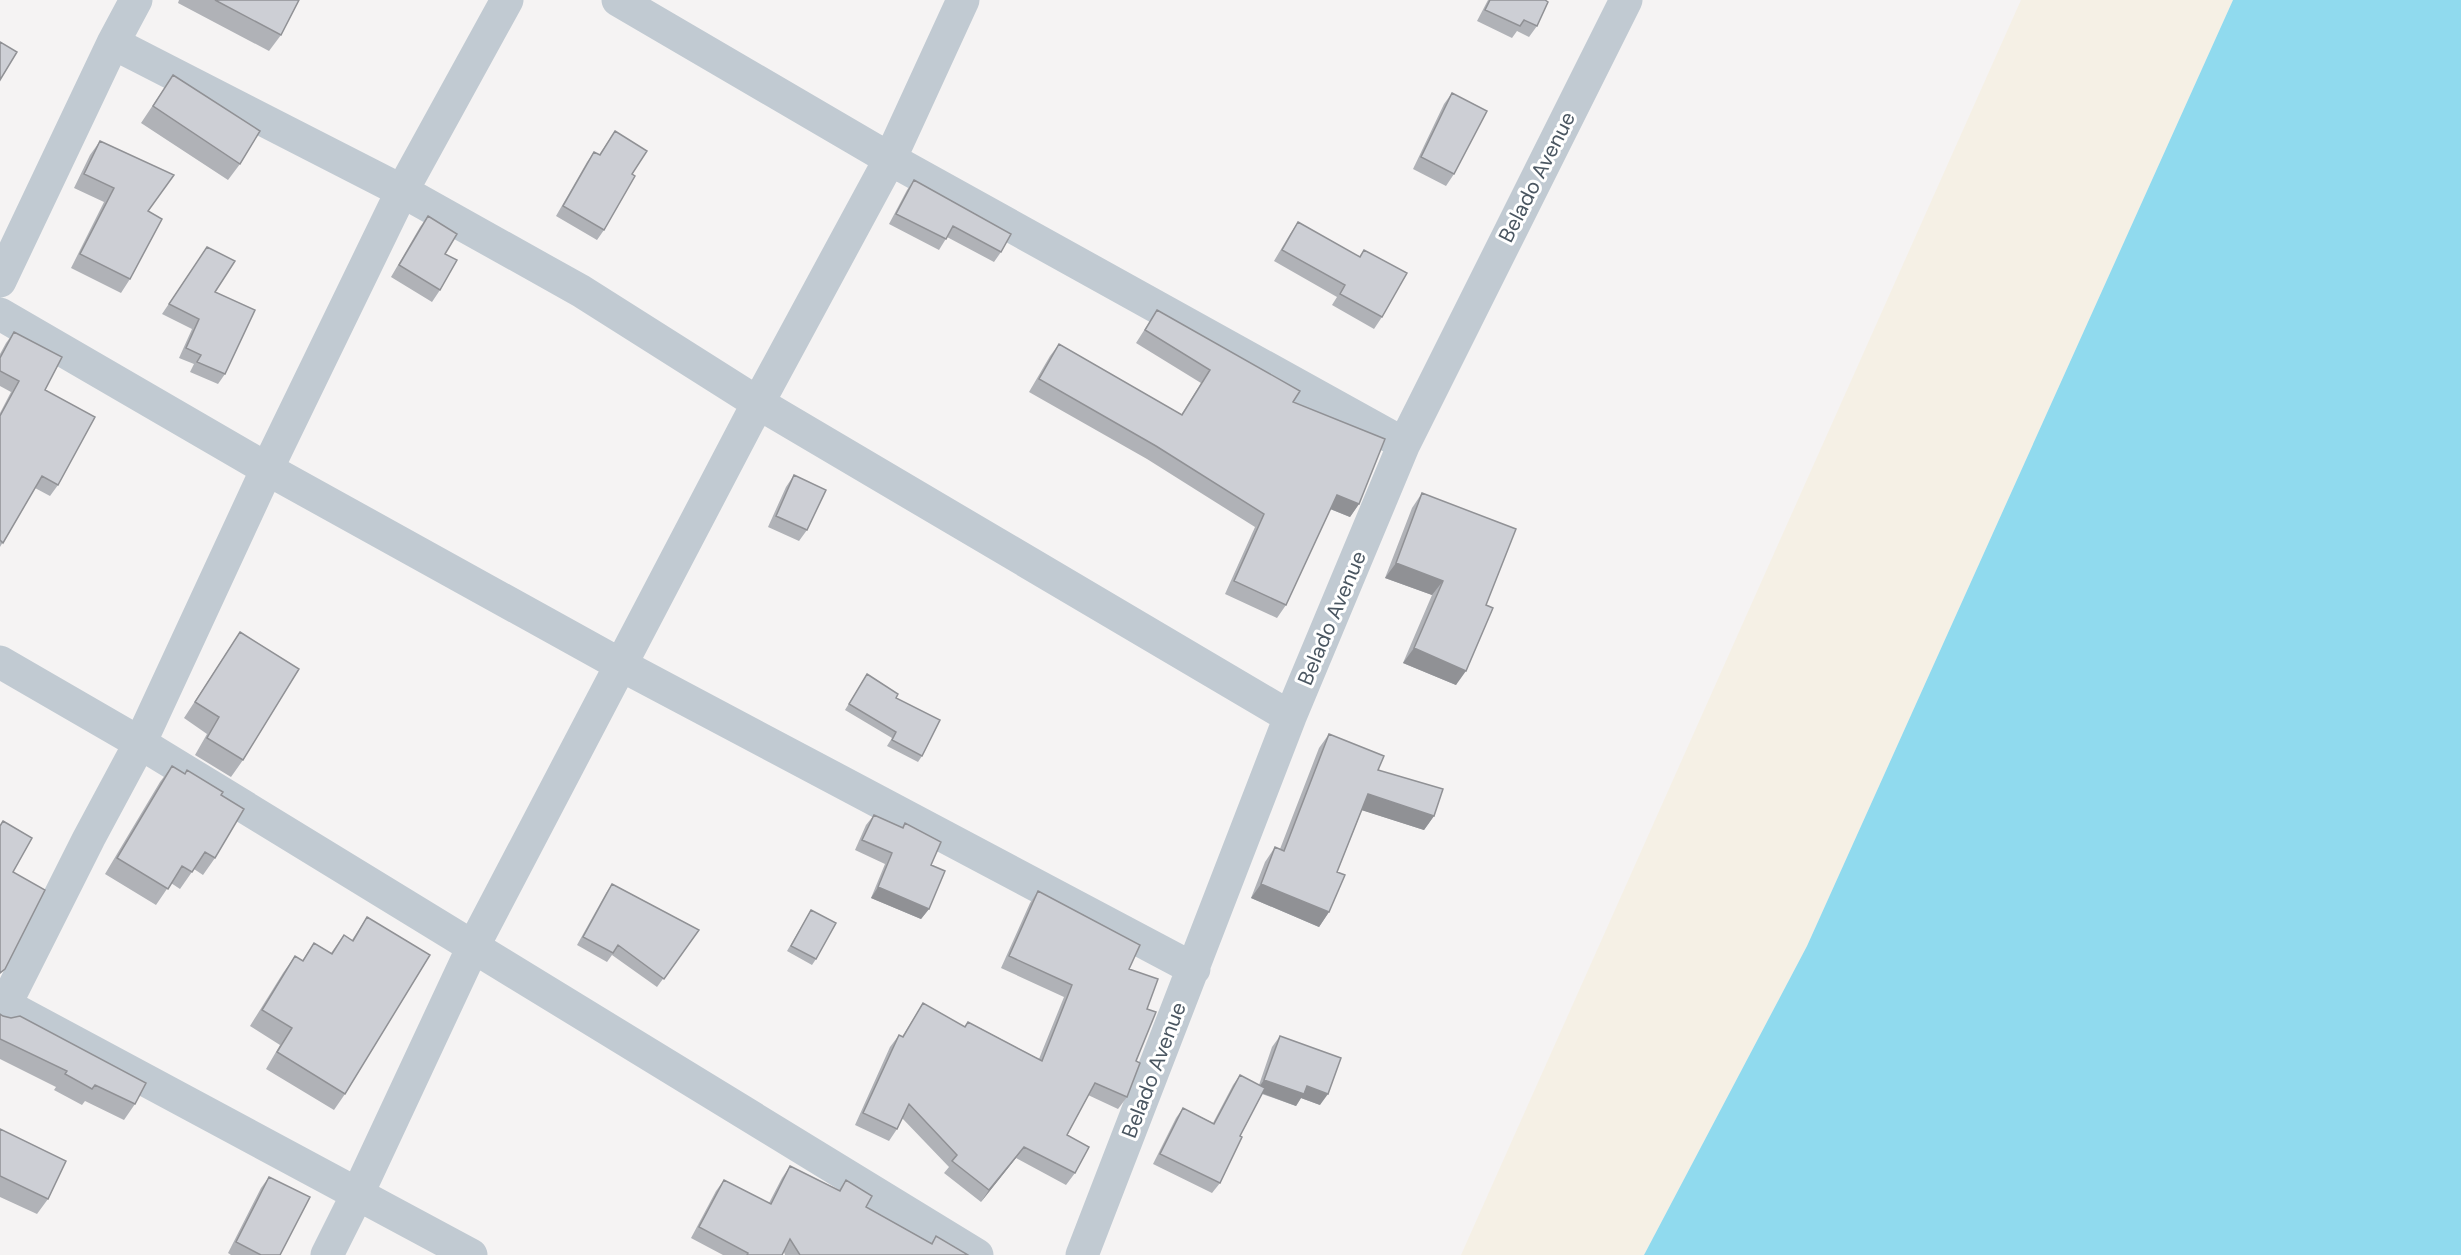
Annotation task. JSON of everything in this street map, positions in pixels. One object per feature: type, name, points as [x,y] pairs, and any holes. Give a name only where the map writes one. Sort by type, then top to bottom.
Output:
[{"type":"street","points":[[0,281],[113,43],[136,0]]},
{"type":"street","points":[[471,1255],[358,1193],[2,1007],[88,838],[140,743],[267,469],[402,191],[507,0]]},
{"type":"street","points":[[618,0],[890,159],[1404,444]]},
{"type":"street","points":[[327,1255],[473,947],[758,403],[890,159],[963,0]]},
{"type":"street","name":"Belado Avenue","points":[[1082,1255],[1290,717],[1404,444],[1626,0]]},
{"type":"street","points":[[113,43],[402,191],[581,291],[758,403],[1290,717]]},
{"type":"street","points":[[0,314],[267,469],[621,665],[1194,969]]},
{"type":"street","points":[[0,662],[140,743],[977,1255]]},
{"type":"sand","points":[[2021,0],[2233,0],[1807,946],[1644,1255],[1461,1255]]},
{"type":"water","points":[[2233,0],[2461,0],[2461,1255],[1644,1255],[1807,946]]},
{"type":"building","points":[[215,0],[299,0],[281,35]]},
{"type":"building","points":[[1490,0],[1545,0],[1548,2],[1537,26],[1524,20],[1520,26],[1485,10]]},
{"type":"building","points":[[0,42],[17,52],[0,80]]},
{"type":"building","points":[[173,75],[260,131],[240,164],[153,106]]},
{"type":"building","points":[[1452,93],[1487,111],[1454,174],[1421,157]]},
{"type":"building","points":[[615,131],[647,151],[632,174],[635,176],[604,230],[563,206],[594,152],[600,155]]},
{"type":"building","points":[[100,141],[174,175],[148,211],[162,219],[130,279],[80,254],[114,188],[84,174]]},
{"type":"building","points":[[914,180],[1011,234],[1001,252],[953,226],[946,239],[896,214]]},
{"type":"building","points":[[428,216],[457,234],[445,254],[457,260],[440,290],[399,265]]},
{"type":"building","points":[[1298,222],[1360,257],[1364,250],[1407,273],[1382,317],[1340,294],[1345,285],[1282,250]]},
{"type":"building","points":[[207,247],[235,261],[215,292],[255,310],[225,374],[197,362],[201,355],[186,348],[199,319],[169,304]]},
{"type":"building","points":[[1157,310],[1300,391],[1293,402],[1385,439],[1359,504],[1337,495],[1286,605],[1234,581],[1264,514],[1156,446],[1039,379],[1059,344],[1182,415],[1210,370],[1145,330]]},
{"type":"building","points":[[14,332],[62,357],[45,390],[95,417],[58,485],[42,476],[3,543],[0,540],[0,416],[19,381],[0,371],[0,358]]},
{"type":"building","points":[[794,475],[826,490],[807,530],[776,516]]},
{"type":"building","points":[[1422,493],[1516,529],[1486,605],[1493,608],[1466,671],[1414,648],[1443,581],[1396,563]]},
{"type":"building","points":[[240,632],[299,669],[243,760],[207,738],[219,717],[195,702]]},
{"type":"building","points":[[867,674],[898,694],[896,698],[940,720],[922,756],[892,740],[896,732],[849,704]]},
{"type":"building","points":[[1329,734],[1384,756],[1378,770],[1443,789],[1434,816],[1368,794],[1337,872],[1345,875],[1329,912],[1261,884],[1275,847],[1284,851]]},
{"type":"building","points":[[172,766],[185,774],[187,770],[223,792],[221,795],[244,809],[215,858],[205,852],[192,872],[182,866],[168,889],[117,858]]},
{"type":"building","points":[[874,815],[903,828],[905,823],[941,842],[931,865],[945,871],[929,909],[878,887],[892,853],[862,840]]},
{"type":"building","points":[[3,821],[32,838],[13,872],[45,890],[5,969],[0,973],[0,826]]},
{"type":"building","points":[[612,884],[699,930],[664,979],[618,945],[613,953],[583,937]]},
{"type":"building","points":[[1038,891],[1140,945],[1129,969],[1158,979],[1147,1009],[1156,1012],[1136,1061],[1140,1063],[1127,1097],[1095,1083],[1067,1135],[1089,1147],[1075,1173],[1024,1147],[989,1190],[952,1161],[957,1155],[909,1104],[897,1129],[863,1113],[899,1035],[903,1037],[923,1003],[965,1027],[968,1022],[1042,1061],[1072,985],[1009,956]]},
{"type":"building","points":[[811,910],[836,923],[816,959],[791,946]]},
{"type":"building","points":[[367,917],[430,955],[345,1094],[277,1052],[292,1028],[262,1010],[295,956],[303,961],[314,943],[332,954],[344,935],[353,941]]},
{"type":"building","points":[[0,1014],[11,1018],[20,1016],[146,1083],[135,1104],[95,1085],[92,1089],[65,1074],[67,1071],[0,1039]]},
{"type":"building","points":[[1280,1036],[1341,1058],[1328,1094],[1307,1086],[1304,1094],[1264,1080]]},
{"type":"building","points":[[1240,1075],[1265,1088],[1240,1136],[1242,1137],[1220,1183],[1160,1154],[1183,1108],[1214,1124]]},
{"type":"building","points":[[0,1129],[66,1161],[48,1199],[0,1176]]},
{"type":"building","points":[[790,1166],[840,1191],[846,1180],[872,1196],[866,1207],[932,1244],[936,1236],[968,1255],[800,1255],[790,1239],[782,1255],[747,1255],[748,1253],[699,1227],[724,1180],[771,1204]]},
{"type":"building","points":[[269,1177],[310,1197],[280,1255],[261,1255],[236,1242]]}]
